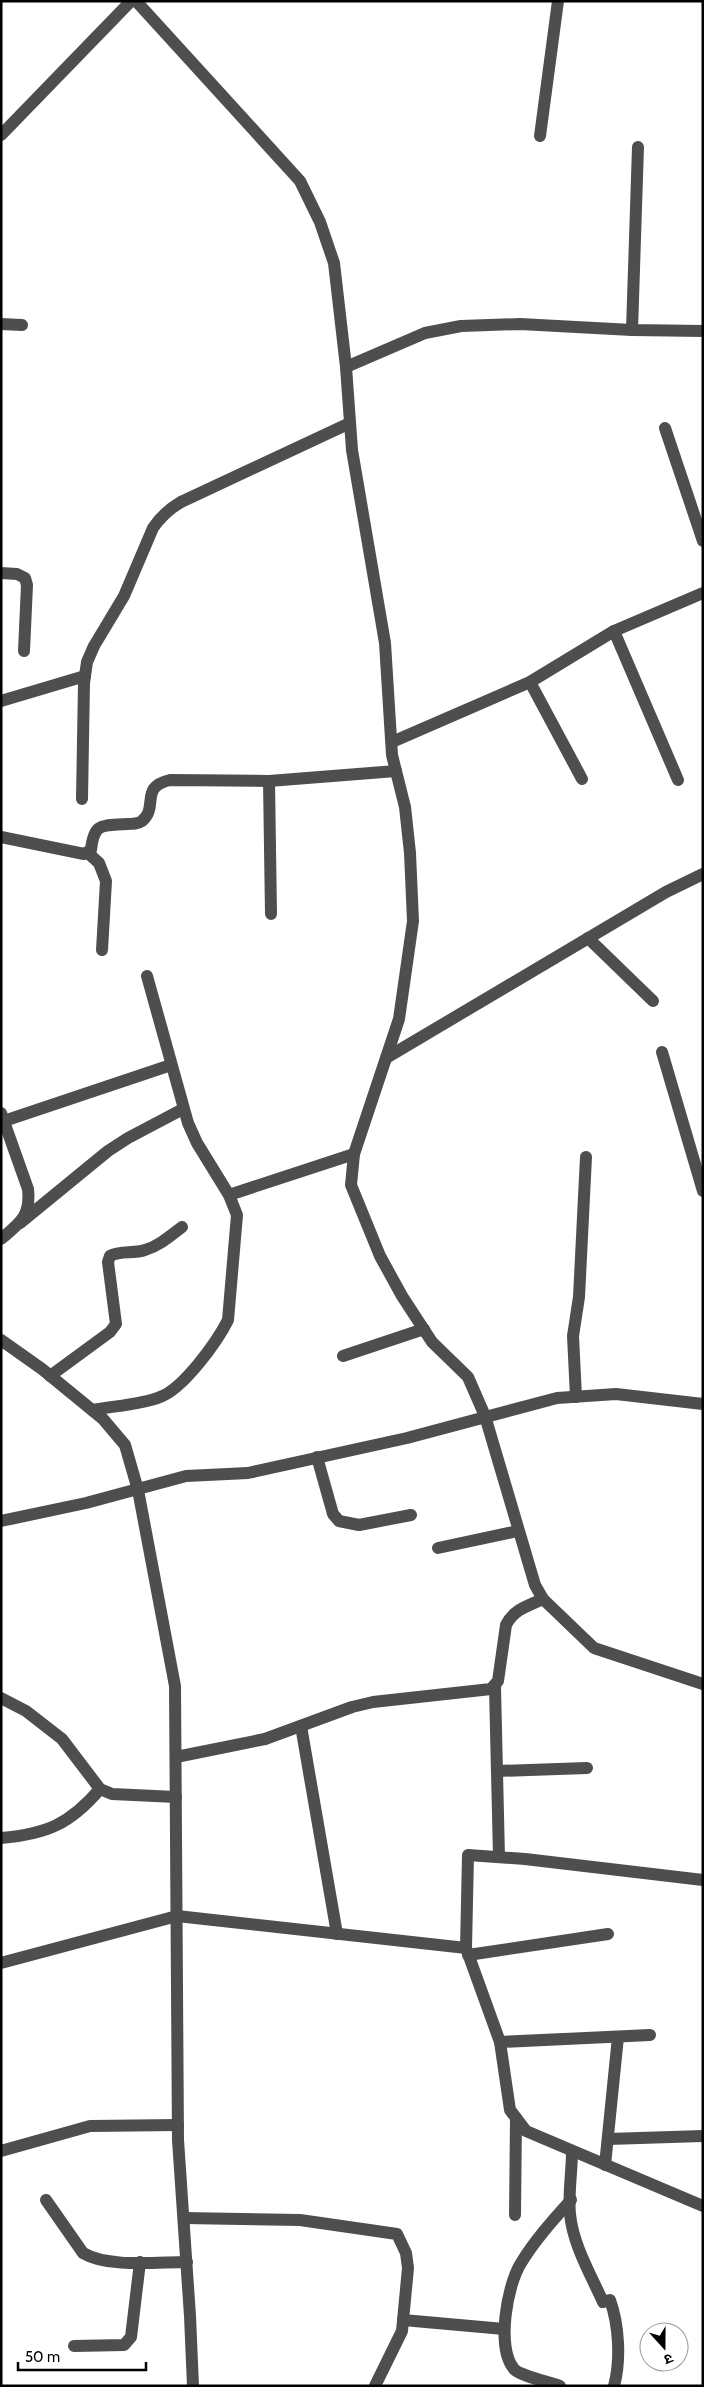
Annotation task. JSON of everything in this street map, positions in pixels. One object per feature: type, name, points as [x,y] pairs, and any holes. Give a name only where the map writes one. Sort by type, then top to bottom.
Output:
[{"type":"street","points":[[1,135],[19,119],[131,1]]},
{"type":"street","points":[[136,1],[300,181],[320,222],[334,262],[346,367],[352,450],[385,643],[392,742],[396,770],[405,807],[410,853],[413,921],[399,1020],[354,1154],[351,1185],[365,1224],[380,1256],[424,1329],[432,1342],[468,1377],[485,1416],[535,1585],[543,1599],[594,1648],[703,1684]]},
{"type":"street","points":[[540,136],[558,1]]},
{"type":"street","points":[[632,330],[638,147]]},
{"type":"street","points":[[1,324],[22,325]]},
{"type":"street","points":[[346,367],[425,333],[462,326],[520,324],[632,330],[703,331]]},
{"type":"street","points":[[82,799],[85,676],[88,662],[94,646],[124,596],[153,528],[167,510],[350,424]]},
{"type":"street","points":[[665,428],[703,541]]},
{"type":"street","points":[[1,572],[17,574],[25,578],[27,585],[24,651]]},
{"type":"street","points":[[392,742],[530,682],[614,631],[703,593]]},
{"type":"street","points":[[614,631],[678,780]]},
{"type":"street","points":[[1,701],[85,676]]},
{"type":"street","points":[[530,682],[582,779]]},
{"type":"street","points":[[88,853],[93,834],[101,826],[138,824],[144,820],[148,814],[151,792],[155,785],[161,782],[170,780],[269,781],[396,770]]},
{"type":"street","points":[[269,781],[271,914]]},
{"type":"street","points":[[1,837],[84,854],[88,853],[99,862],[106,881],[102,950]]},
{"type":"street","points":[[386,1058],[666,892],[703,874]]},
{"type":"street","points":[[588,938],[653,1001]]},
{"type":"street","points":[[92,1410],[159,1398],[172,1391],[182,1383],[222,1331],[228,1320],[238,1214],[229,1195],[197,1143],[183,1109],[147,976]]},
{"type":"street","points":[[662,1052],[703,1191]]},
{"type":"street","points":[[20,1223],[27,1212],[29,1202],[28,1190],[3,1117],[171,1065]]},
{"type":"street","points":[[1,1239],[108,1151],[128,1138],[183,1109]]},
{"type":"street","points":[[229,1195],[354,1154]]},
{"type":"street","points":[[576,1397],[573,1336],[579,1297],[586,1157]]},
{"type":"street","points":[[50,1376],[114,1328],[117,1319],[108,1262],[110,1256],[151,1248],[182,1227]]},
{"type":"street","points":[[343,1356],[424,1329]]},
{"type":"street","points":[[1,1340],[50,1376],[103,1419],[125,1445],[138,1490],[175,1686],[178,2125],[193,2386]]},
{"type":"street","points":[[1,1520],[86,1504],[186,1476],[248,1473],[317,1458],[407,1438],[557,1398],[616,1394],[703,1404]]},
{"type":"street","points":[[317,1458],[333,1514],[339,1521],[359,1524],[411,1516]]},
{"type":"street","points":[[438,1548],[518,1531]]},
{"type":"street","points":[[499,1857],[495,1687],[498,1681],[506,1625],[515,1612],[543,1599]]},
{"type":"street","points":[[176,1758],[256,1741],[352,1707],[373,1702],[495,1687]]},
{"type":"street","points":[[1,1698],[26,1711],[62,1739],[100,1789],[112,1794],[176,1797]]},
{"type":"street","points":[[301,1726],[337,1934]]},
{"type":"street","points":[[497,1771],[587,1768]]},
{"type":"street","points":[[1,1838],[25,1836],[48,1830],[69,1819],[83,1808],[100,1789]]},
{"type":"street","points":[[701,2204],[526,2131],[510,2110],[500,2042],[467,1952],[468,1855],[703,1880]]},
{"type":"street","points":[[1,1963],[177,1916],[337,1934],[467,1952],[608,1934]]},
{"type":"street","points":[[500,2042],[650,2035]]},
{"type":"street","points":[[605,2165],[618,2037]]},
{"type":"street","points":[[516,2118],[516,2215]]},
{"type":"street","points":[[1,2151],[90,2126],[178,2125]]},
{"type":"street","points":[[608,2139],[703,2136]]},
{"type":"street","points":[[572,2151],[570,2214],[580,2249],[603,2302],[610,2300],[616,2315],[617,2372],[614,2386]]},
{"type":"street","points":[[46,2200],[83,2253],[104,2261],[187,2262]]},
{"type":"street","points":[[560,2386],[515,2371],[506,2358],[504,2329],[511,2288],[519,2265],[535,2242],[570,2200]]},
{"type":"street","points":[[184,2218],[300,2220],[397,2234],[406,2253],[408,2268],[402,2330],[375,2386]]},
{"type":"street","points":[[74,2346],[124,2345],[129,2341],[140,2262]]},
{"type":"street","points":[[403,2320],[504,2329]]}]
